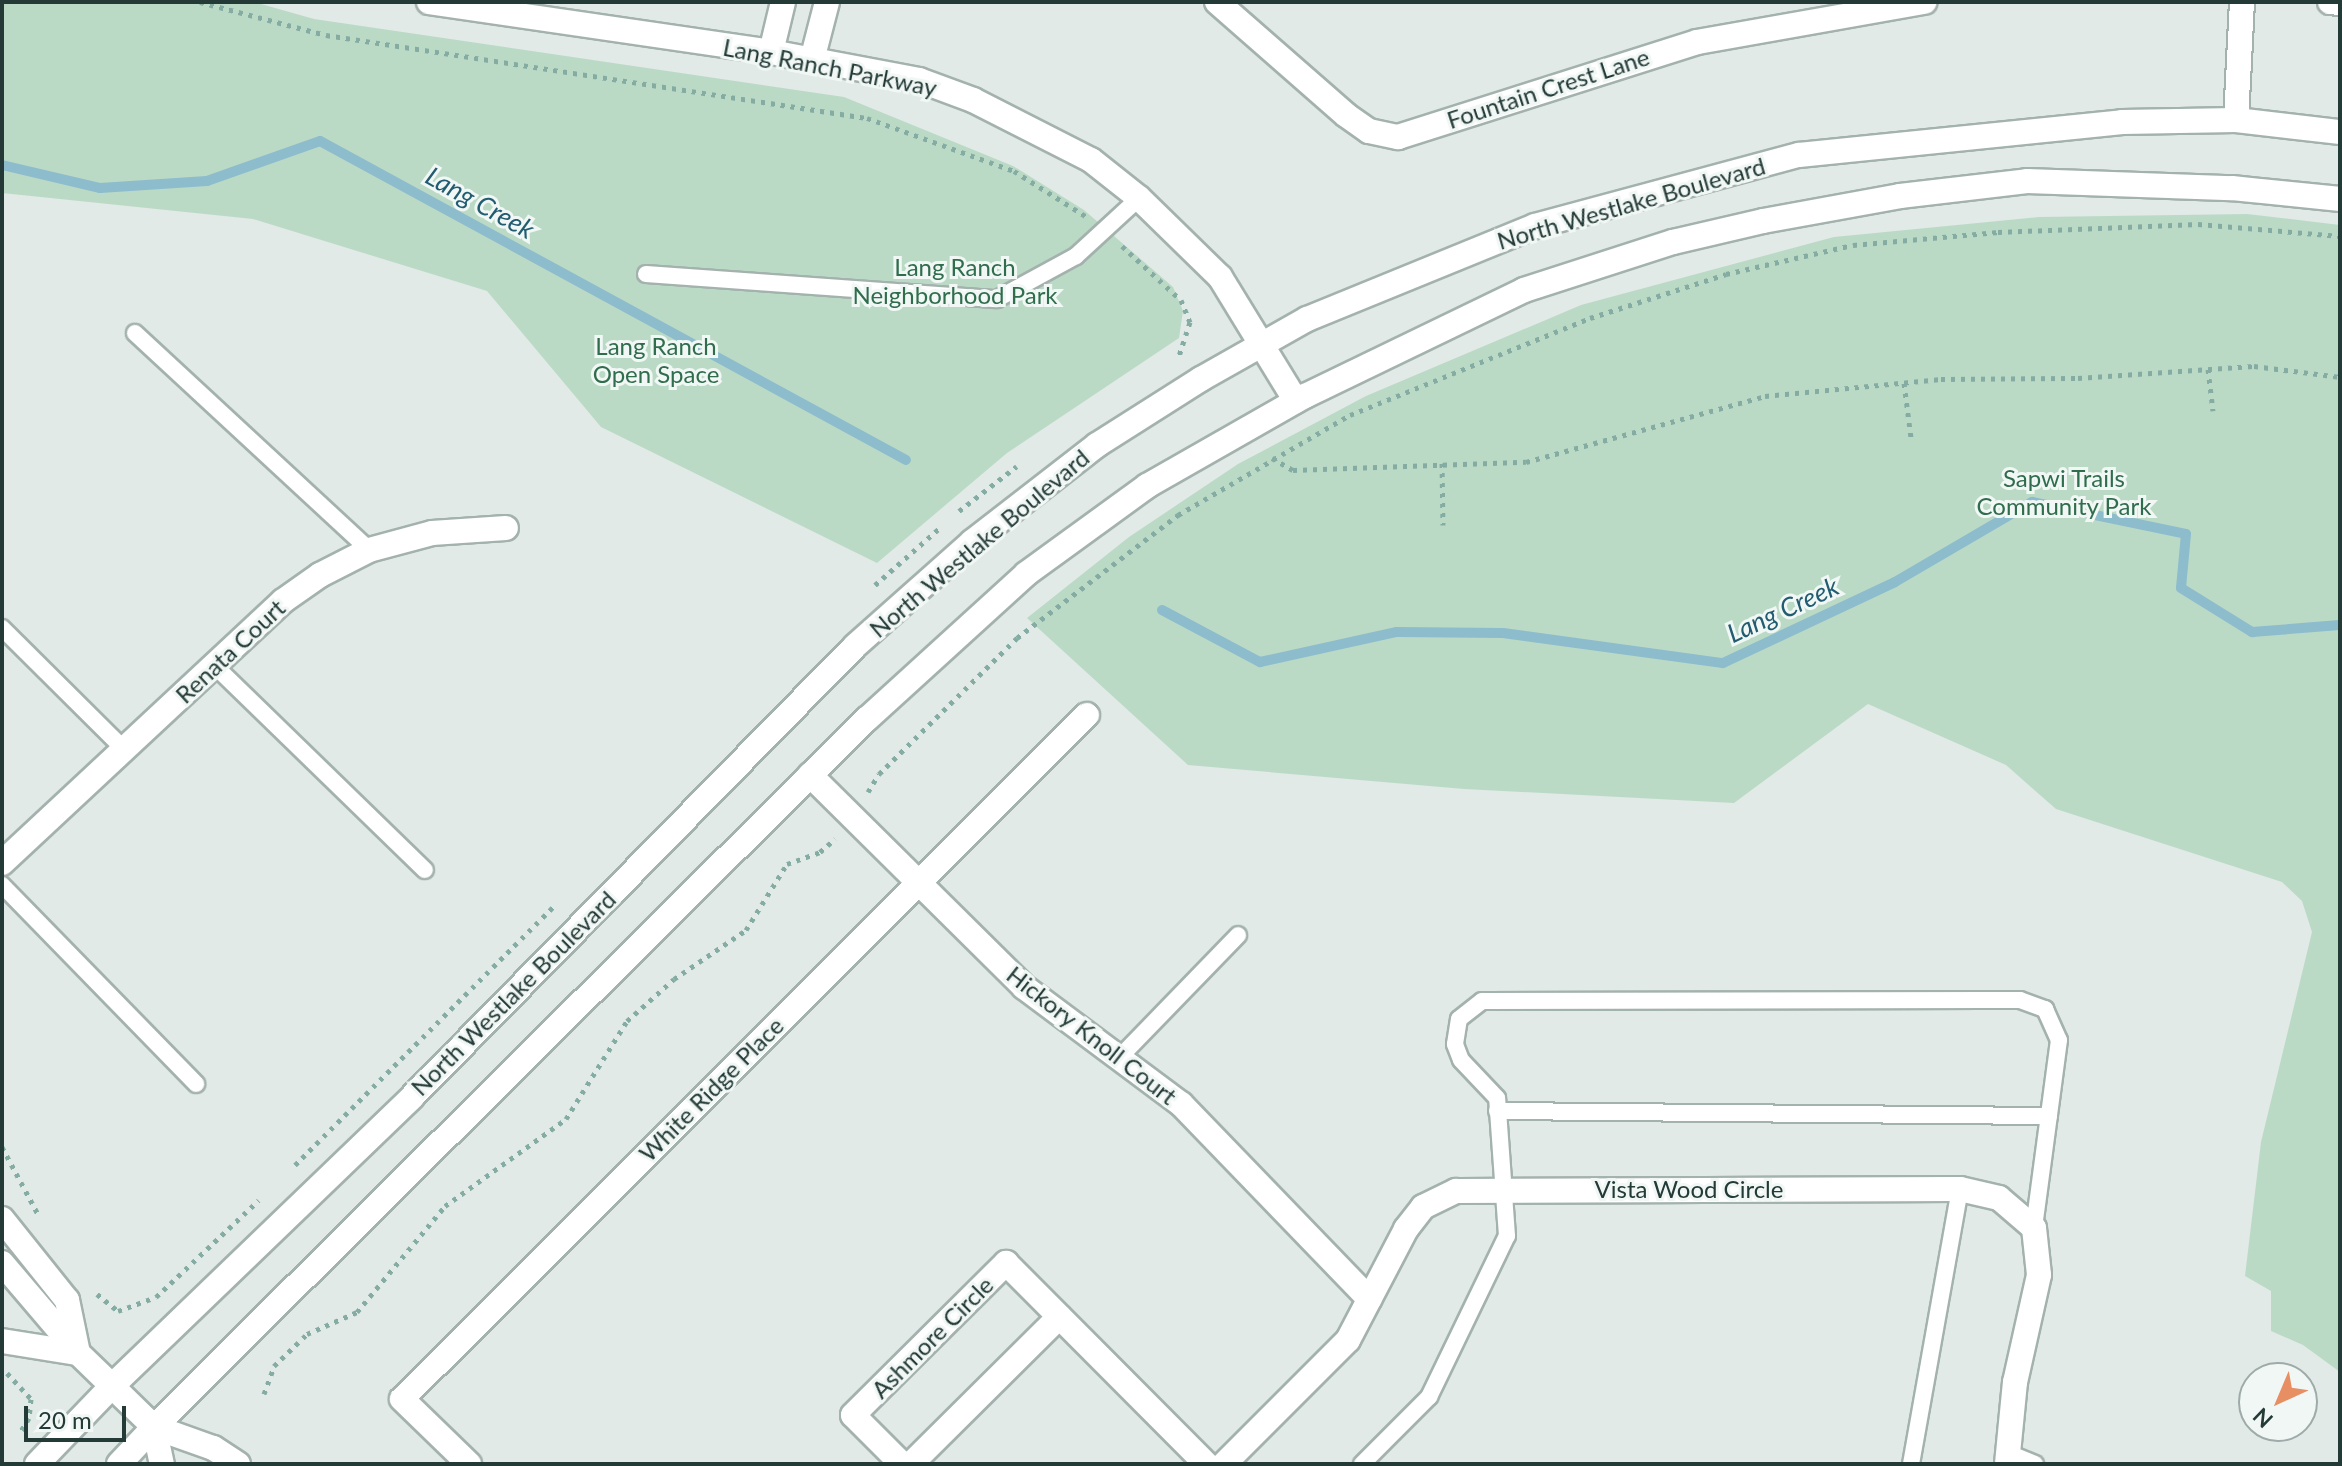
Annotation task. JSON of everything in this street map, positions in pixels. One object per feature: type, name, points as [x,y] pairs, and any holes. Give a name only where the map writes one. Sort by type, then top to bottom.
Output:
[{"type":"street","name":"Lang Ranch Parkway","points":[[429,2],[771,52],[919,80],[973,100],[1091,160],[1139,198],[1220,277],[1296,401]]},
{"type":"street","points":[[771,52],[783,2]]},
{"type":"street","points":[[812,60],[827,2]]},
{"type":"street","name":"Fountain Crest Lane","points":[[1217,2],[1346,115],[1369,131],[1398,137],[1697,42],[1925,2]]},
{"type":"street","points":[[2236,120],[2242,2]]},
{"type":"street","points":[[2330,2],[2340,3]]},
{"type":"street","name":"North Westlake Boulevard","points":[[37,1464],[112,1386],[412,1097],[855,646],[972,542],[1097,445],[1262,344],[1307,319],[1535,226],[1799,155],[1956,135],[2236,120],[2340,132]]},
{"type":"street","name":"North Westlake Boulevard","points":[[119,1464],[810,775],[1026,574],[1147,486],[1296,401],[1391,350],[1524,290],[1673,242],[1763,221],[1900,196],[2027,181],[2232,188],[2340,199]]},
{"type":"street","name":"Renata Court","points":[[2,863],[283,601],[369,550],[432,533],[506,528]]},
{"type":"street","name":"White Ridge Place","points":[[469,1464],[402,1399],[917,881],[1087,715]]},
{"type":"street","name":"Hickory Knoll Court","points":[[810,775],[1024,987],[1181,1104],[1369,1299]]},
{"type":"street","name":"Vista Wood Circle","points":[[1224,1464],[1348,1340],[1423,1207],[1456,1191],[1960,1189],[1999,1198],[2034,1228]]},
{"type":"street","points":[[3,1224],[67,1300],[78,1353]]},
{"type":"street","points":[[2008,1459],[2015,1382],[2039,1275],[2034,1228]]},
{"type":"street","points":[[2,1263],[78,1353],[154,1427],[213,1448],[238,1464]]},
{"type":"street","name":"Ashmore Circle","points":[[902,1464],[853,1415],[1006,1263],[1206,1464]]},
{"type":"street","points":[[911,1464],[1059,1317]]},
{"type":"street","points":[[2,1341],[78,1353]]},
{"type":"street","points":[[154,1427],[162,1464]]},
{"type":"lane","points":[[646,274],[997,299],[1076,256],[1139,198]]},
{"type":"lane","points":[[135,333],[369,550]]},
{"type":"lane","points":[[2,628],[124,749]]},
{"type":"lane","points":[[214,665],[425,870]]},
{"type":"lane","points":[[2,885],[196,1084]]},
{"type":"lane","points":[[1119,1058],[1238,935]]},
{"type":"lane","points":[[1362,1464],[1429,1397],[1507,1236],[1497,1098],[1461,1060],[1455,1044],[1459,1019],[1482,1001],[2020,1000],[2045,1009],[2055,1021],[2059,1040],[2034,1228]]},
{"type":"lane","points":[[1497,1111],[2049,1116]]},
{"type":"lane","points":[[1911,1464],[1960,1189]]},
{"type":"lane","points":[[2008,1459],[2035,1464]]},
{"type":"path","points":[[200,2],[326,35],[867,118],[1014,171],[1104,230],[1181,300],[1190,322],[1188,337],[1180,356],[1170,364]]},
{"type":"path","points":[[264,1394],[274,1366],[307,1334],[357,1312],[445,1206],[566,1119],[627,1021],[674,979],[746,930],[787,864],[820,852],[852,816],[879,774],[905,755],[965,686],[1017,638],[1166,524],[1272,458],[1350,415],[1590,318],[1726,274],[1853,245],[1998,232],[2198,224],[2340,236]]},
{"type":"path","points":[[1272,458],[1293,470],[1526,462],[1765,396],[1904,383],[2254,366],[2340,377]]},
{"type":"path","points":[[2208,369],[2213,411]]},
{"type":"path","points":[[1904,383],[1911,438]]},
{"type":"path","points":[[956,514],[1029,458]]},
{"type":"path","points":[[1442,463],[1443,525]]},
{"type":"path","points":[[864,596],[944,524]]},
{"type":"path","points":[[287,1173],[565,895]]},
{"type":"path","points":[[2,1147],[42,1225]]},
{"type":"path","points":[[92,1287],[118,1311],[134,1309],[156,1297],[264,1195]]},
{"type":"path","points":[[2,1372],[21,1383],[31,1399],[29,1418],[19,1434]]},
{"type":"green space","name":"Lang Ranch Neighborhood Park","points":[[2,2],[254,2],[314,19],[844,97],[1013,166],[1084,210],[1173,287],[1183,311],[1179,338],[1007,453],[877,563],[601,427],[487,291],[253,219],[2,193]]},
{"type":"green space","name":"Sapwi Trails Community Park","points":[[2247,214],[2340,225],[2340,1372],[2303,1345],[2271,1331],[2271,1291],[2245,1276],[2261,1142],[2312,932],[2302,901],[2282,882],[2056,809],[2006,765],[1868,704],[1734,803],[1464,789],[1188,765],[1027,618],[1129,537],[1238,464],[1366,396],[1581,305],[1834,237],[2039,217]]},
{"type":"waterway","name":"Lang Creek","points":[[2,165],[100,188],[207,181],[320,141],[906,460]]},
{"type":"waterway","name":"Lang Creek","points":[[1162,610],[1260,662],[1397,632],[1503,633],[1723,663],[1895,582],[2032,502],[2186,534],[2181,588],[2252,632],[2340,625]]},
{"type":"park label","name":"Lang Ranch Open Space","points":[[656,360]]}]
